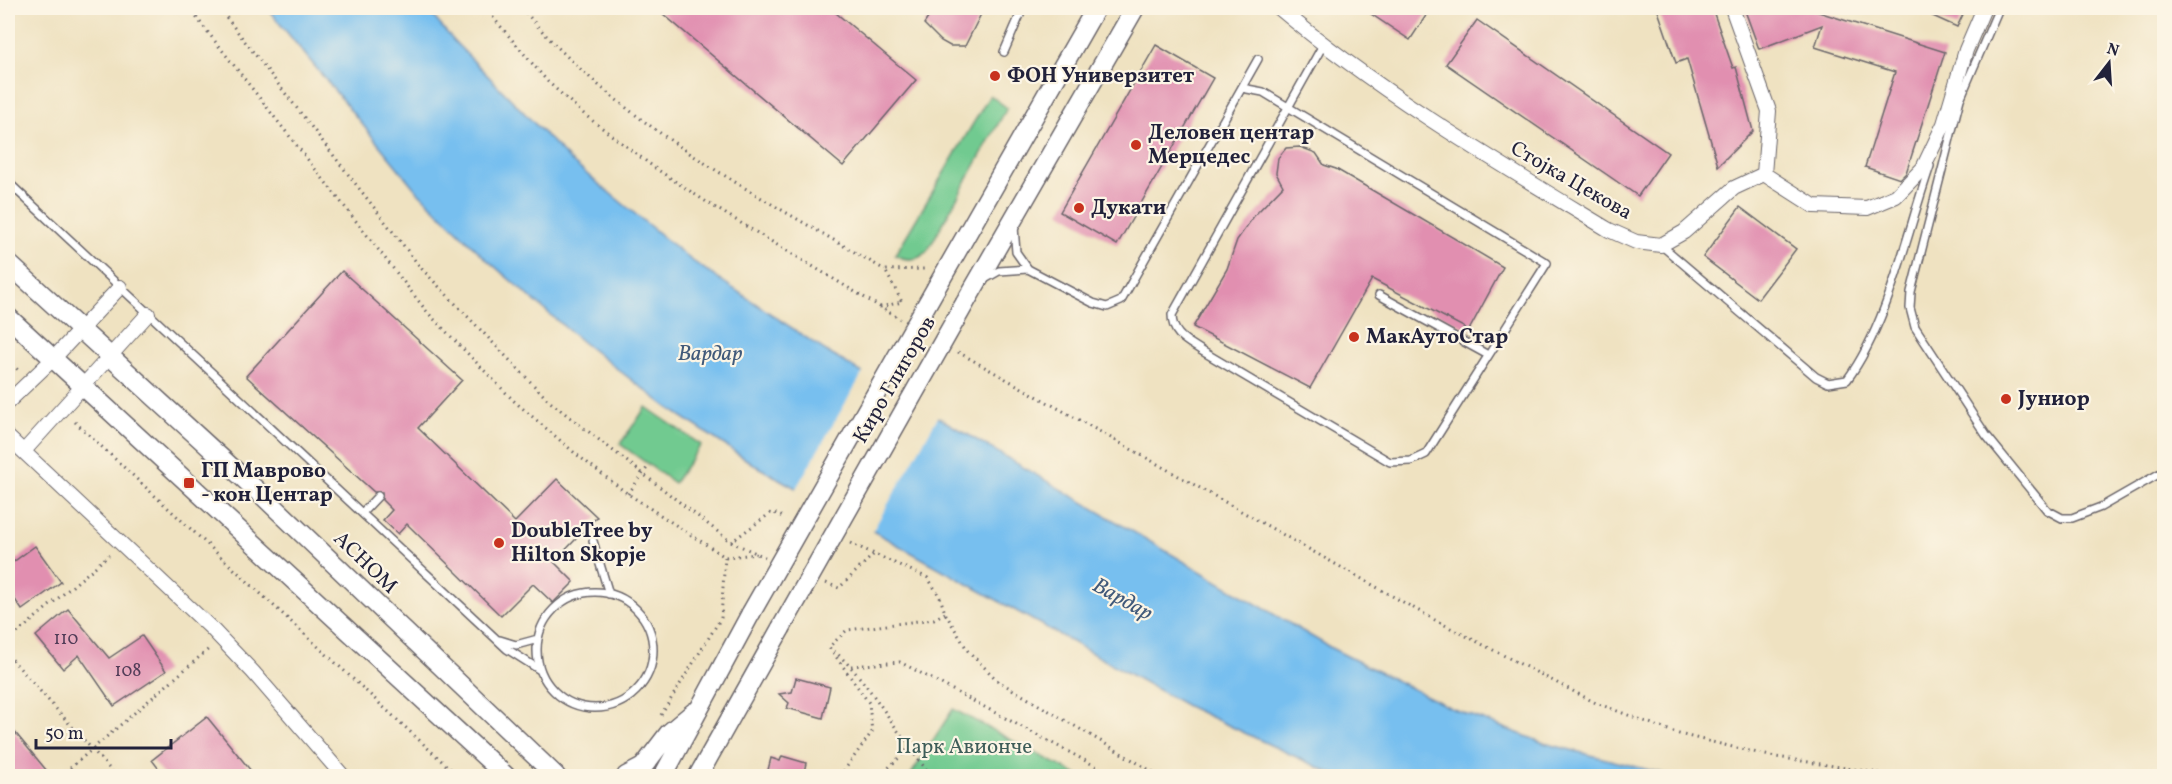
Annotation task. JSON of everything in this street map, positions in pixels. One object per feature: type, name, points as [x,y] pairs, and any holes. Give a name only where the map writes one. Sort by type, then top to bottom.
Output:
[{"type":"street","name":"Киро Глигоров","points":[[663,777],[752,613],[1096,8]]},
{"type":"street","name":"Стојка Цекова","points":[[1279,8],[1323,45],[1446,131],[1609,230],[1636,242],[1661,245]]},
{"type":"street","points":[[1732,8],[1768,111],[1764,174]]},
{"type":"street","points":[[1764,174],[1814,206],[1868,208],[1896,196],[1923,168],[1944,124],[1966,51],[1984,8]]},
{"type":"street","name":"Киро Глигоров","points":[[698,777],[975,284],[1136,10]]},
{"type":"street","points":[[1661,245],[1684,232],[1734,188],[1764,174]]},
{"type":"street","name":"АСНОМ","points":[[8,262],[79,330],[264,497],[556,777]]},
{"type":"street","points":[[8,402],[53,359],[120,287]]},
{"type":"street","points":[[24,451],[84,388],[148,314]]},
{"type":"street","points":[[8,317],[494,769],[506,777]]},
{"type":"street","points":[[8,437],[221,638],[261,680],[343,777]]},
{"type":"street","points":[[626,777],[643,767],[669,733],[705,703]]},
{"type":"street","points":[[541,762],[573,777]]},
{"type":"lane","points":[[1004,52],[1023,8]]},
{"type":"lane","points":[[1999,8],[1960,99],[1911,292],[1910,308],[1915,327],[1986,435],[2047,510],[2062,518],[2072,518],[2101,507],[2164,471]]},
{"type":"lane","points":[[1242,88],[1263,92],[1288,107],[1547,263],[1426,454],[1411,461],[1390,462],[1179,336],[1172,326],[1172,315],[1288,107],[1323,45]]},
{"type":"lane","points":[[1014,216],[1016,252],[1028,268],[1093,303],[1107,307],[1121,301],[1258,59]]},
{"type":"lane","points":[[1661,245],[1816,377],[1828,383],[1847,380],[1863,359],[1893,284],[1913,213],[1944,124]]},
{"type":"lane","points":[[8,182],[497,640],[540,670],[549,685],[561,697],[576,705],[593,708],[610,706],[626,700],[639,689],[648,675],[653,658],[653,641],[648,625],[638,611],[625,600],[609,594],[590,592],[571,597],[555,608],[544,623],[538,639],[540,670]]},
{"type":"lane","points":[[975,284],[999,271],[1028,268]]},
{"type":"lane","points":[[1379,295],[1488,355]]},
{"type":"lane","points":[[362,513],[378,496]]},
{"type":"lane","points":[[593,541],[609,594]]},
{"type":"lane","points":[[497,640],[516,645],[538,639]]},
{"type":"path","points":[[189,8],[428,313],[514,401],[576,454],[628,494],[725,557],[759,554]]},
{"type":"path","points":[[219,8],[421,268],[549,401],[731,542],[772,512],[793,520]]},
{"type":"path","points":[[485,8],[524,57],[594,122],[711,205],[909,325]]},
{"type":"path","points":[[522,8],[551,43],[645,124],[722,175],[885,270],[947,269]]},
{"type":"path","points":[[879,307],[902,302],[885,270]]},
{"type":"path","points":[[951,348],[1435,620],[1596,703],[1679,734],[1770,756],[1897,777]]},
{"type":"path","points":[[8,360],[18,370]]},
{"type":"path","points":[[75,423],[458,777]]},
{"type":"path","points":[[628,494],[647,468]]},
{"type":"path","points":[[845,540],[928,578],[940,597],[945,613],[968,651],[998,681],[1160,777]]},
{"type":"path","points":[[8,640],[122,544]]},
{"type":"path","points":[[655,724],[721,618],[725,557]]},
{"type":"path","points":[[829,647],[847,630],[934,619],[945,613]]},
{"type":"path","points":[[61,777],[221,638]]},
{"type":"path","points":[[829,647],[851,666],[908,749],[932,777]]},
{"type":"path","points":[[829,647],[869,703],[872,732],[840,777]]},
{"type":"path","points":[[8,656],[116,777]]},
{"type":"path","points":[[851,666],[900,662],[1114,777]]},
{"type":"path","points":[[880,777],[908,749]]},
{"type":"green space","points":[[990,95],[1007,108],[928,250],[913,259],[895,255]]},
{"type":"green space","points":[[646,407],[701,445],[674,483],[620,444]]},
{"type":"green space","name":"Парк Авионче","points":[[953,709],[1079,776],[910,776]]},
{"type":"water","name":"Вардар","points":[[267,8],[426,8],[454,41],[571,161],[691,260],[832,355],[1333,649],[1451,708],[1544,743],[1672,776],[1337,776],[1187,706],[756,466],[667,407],[582,342],[486,259],[416,190]]},
{"type":"pier","points":[[864,371],[939,415],[872,532],[795,490]]},
{"type":"building","points":[[656,8],[830,8],[916,80],[843,166]]},
{"type":"building","points":[[923,8],[984,8],[965,46],[950,46],[941,41],[924,24],[930,15]]},
{"type":"building","points":[[1362,8],[1431,8],[1410,40]]},
{"type":"building","points":[[1657,8],[1712,8],[1733,68],[1736,67],[1753,131],[1718,166],[1687,59],[1676,63]]},
{"type":"building","points":[[1744,8],[1806,8],[1945,52],[1906,173],[1900,179],[1865,167],[1895,72],[1815,47],[1822,25],[1759,49]]},
{"type":"building","points":[[1915,8],[1966,8],[1957,27]]},
{"type":"building","points":[[1477,20],[1668,153],[1638,196],[1446,64]]},
{"type":"building","name":"Деловен центар Мерцедес","points":[[1156,45],[1213,78],[1117,245],[1060,212]]},
{"type":"building","points":[[1300,147],[1316,153],[1324,165],[1336,169],[1503,267],[1469,330],[1372,279],[1310,388],[1193,327],[1227,269],[1237,240],[1254,216],[1283,186],[1276,173],[1278,158],[1286,148]]},
{"type":"building","points":[[1740,207],[1796,249],[1758,299],[1703,257]]},
{"type":"building","points":[[342,271],[462,380],[418,428],[515,522],[557,479],[597,517],[554,562],[574,582],[553,603],[533,584],[501,616],[407,524],[398,534],[383,520],[392,510],[382,500],[382,492],[374,492],[246,376]]},
{"type":"building","points":[[35,546],[61,582],[22,610],[8,589],[8,566]]},
{"type":"building","points":[[68,609],[109,658],[142,636],[166,671],[114,706],[79,655],[63,669],[36,636]]},
{"type":"building","points":[[796,678],[830,687],[823,718],[787,708],[789,703],[779,694],[792,692]]},
{"type":"building","points":[[207,717],[256,777],[165,777],[152,760]]},
{"type":"building","points":[[8,724],[52,777],[8,777]]},
{"type":"building","points":[[782,756],[806,763],[803,777],[767,774],[771,758],[780,761]]},
{"type":"place","name":"ФОН Универзитет","points":[[995,76]]},
{"type":"place","name":"Деловен центар Мерцедес","points":[[1136,145]]},
{"type":"place","name":"Дукати","points":[[1079,208]]},
{"type":"place","name":"МакАутоСтар","points":[[1354,337]]},
{"type":"place","name":"Јуниор","points":[[2006,399]]},
{"type":"place","name":"ГП Маврово - кон Центар","points":[[189,483]]},
{"type":"place","name":"DoubleTree by Hilton Skopje","points":[[499,543]]}]
